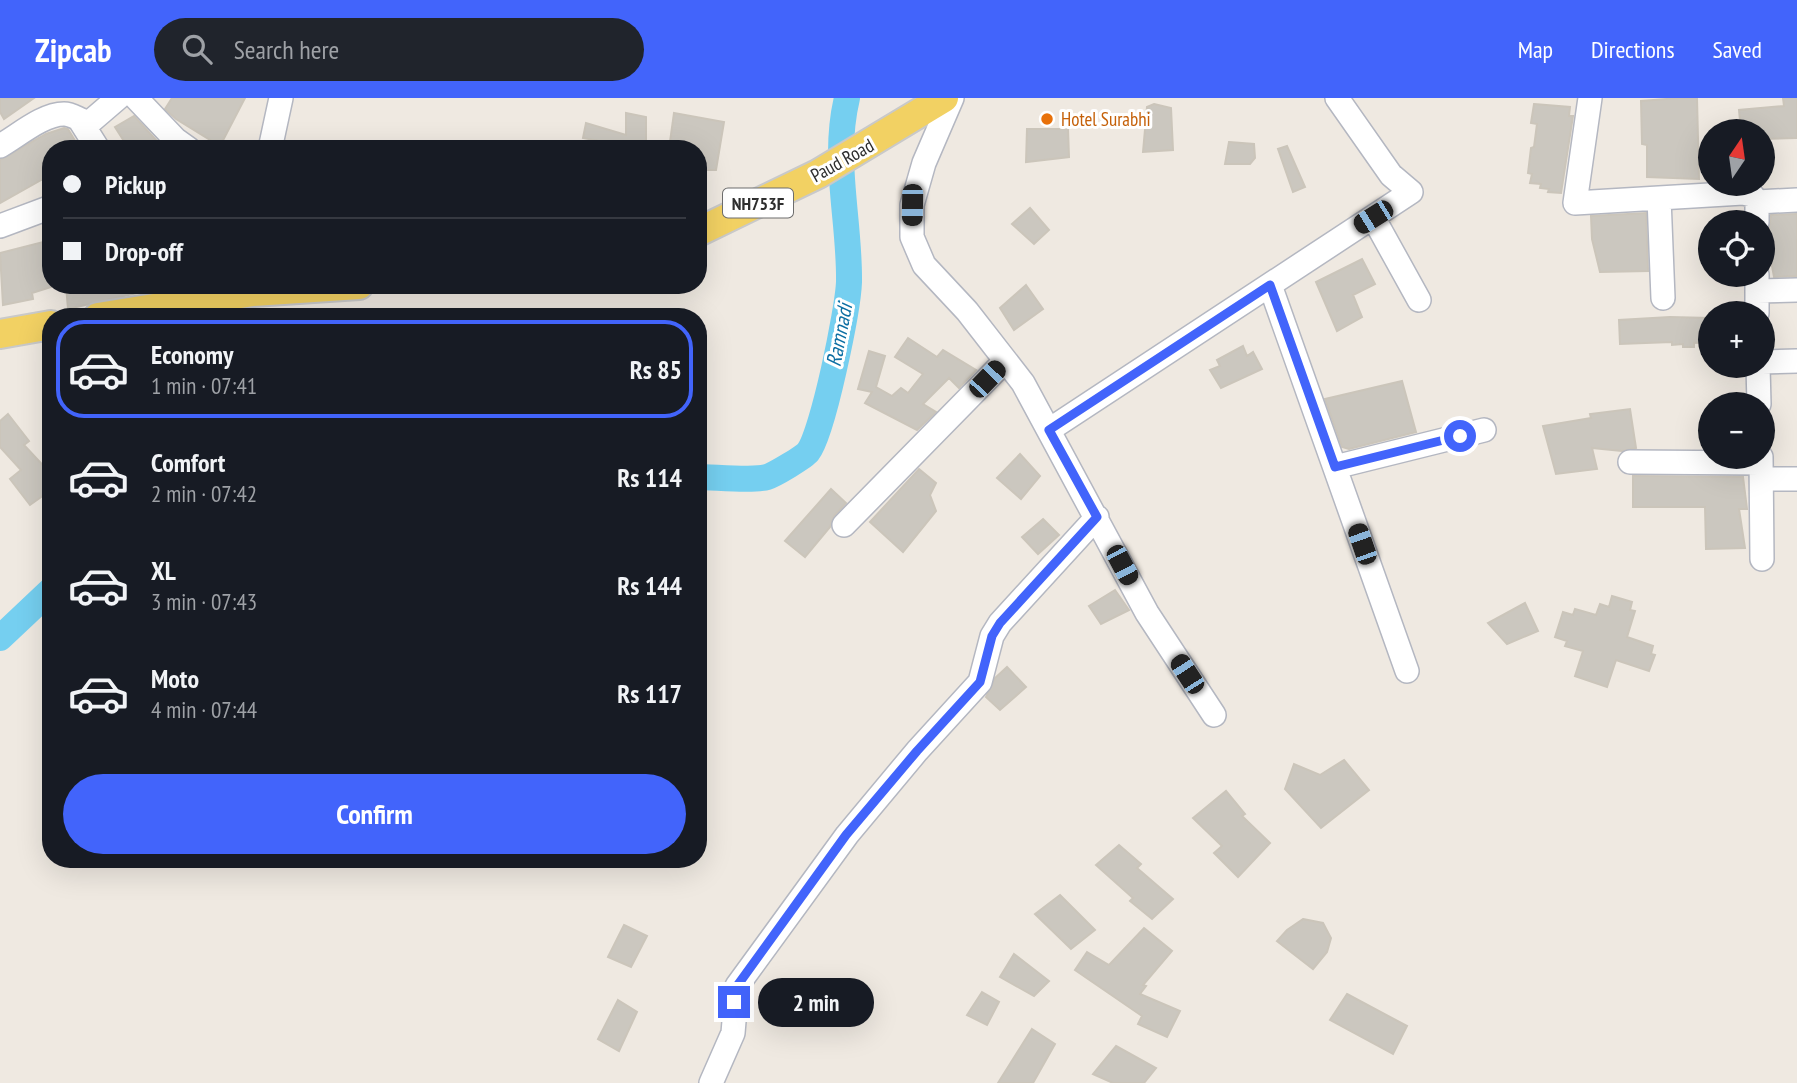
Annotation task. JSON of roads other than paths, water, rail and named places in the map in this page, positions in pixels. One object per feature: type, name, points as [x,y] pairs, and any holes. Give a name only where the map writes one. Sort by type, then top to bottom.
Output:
[{"type":"main road","name":"Paud Road","points":[[707,228],[818,174],[944,98]]},
{"type":"main road","points":[[154,308],[241,294]]},
{"type":"main road","points":[[0,334],[42,327]]},
{"type":"street","points":[[0,136],[47,106],[54,98]]},
{"type":"street","points":[[81,122],[90,122],[97,118],[118,98]]},
{"type":"street","points":[[272,140],[281,98]]},
{"type":"street","points":[[952,98],[924,163],[912,205],[912,237],[924,265],[967,311],[1023,383],[1147,613],[1214,715]]},
{"type":"street","points":[[1049,430],[1411,192],[1391,175],[1337,98]]},
{"type":"street","points":[[1590,98],[1574,203],[1743,193],[1752,195],[1756,210]]},
{"type":"street","points":[[149,103],[181,140]]},
{"type":"street","points":[[0,146],[53,115],[70,114],[81,122],[92,140]]},
{"type":"street","points":[[1659,198],[1663,298]]},
{"type":"street","points":[[1764,210],[1797,200]]},
{"type":"street","points":[[0,226],[42,210]]},
{"type":"street","points":[[1373,217],[1419,300]]},
{"type":"street","points":[[1270,285],[1406,671]]},
{"type":"street","points":[[1757,293],[1797,290]]},
{"type":"street","points":[[844,526],[1005,360]]},
{"type":"street","points":[[1775,362],[1797,361]]},
{"type":"street","points":[[1335,467],[1484,430]]},
{"type":"street","points":[[1630,462],[1698,464]]},
{"type":"street","points":[[1761,469],[1762,559]]},
{"type":"street","points":[[1769,469],[1797,479]]},
{"type":"street","points":[[711,1083],[733,1033],[737,986],[846,835],[980,682],[992,636],[1000,623],[1097,517]]},
{"type":"waterway","name":"Ramnadi","points":[[707,477],[767,477],[808,452],[814,440],[834,370],[849,282],[841,167],[847,98]]},
{"type":"waterway","name":"Ramnadi","points":[[0,638],[42,598]]},
{"type":"place","name":"Hotel Surabhi","points":[[1047,119]]}]
